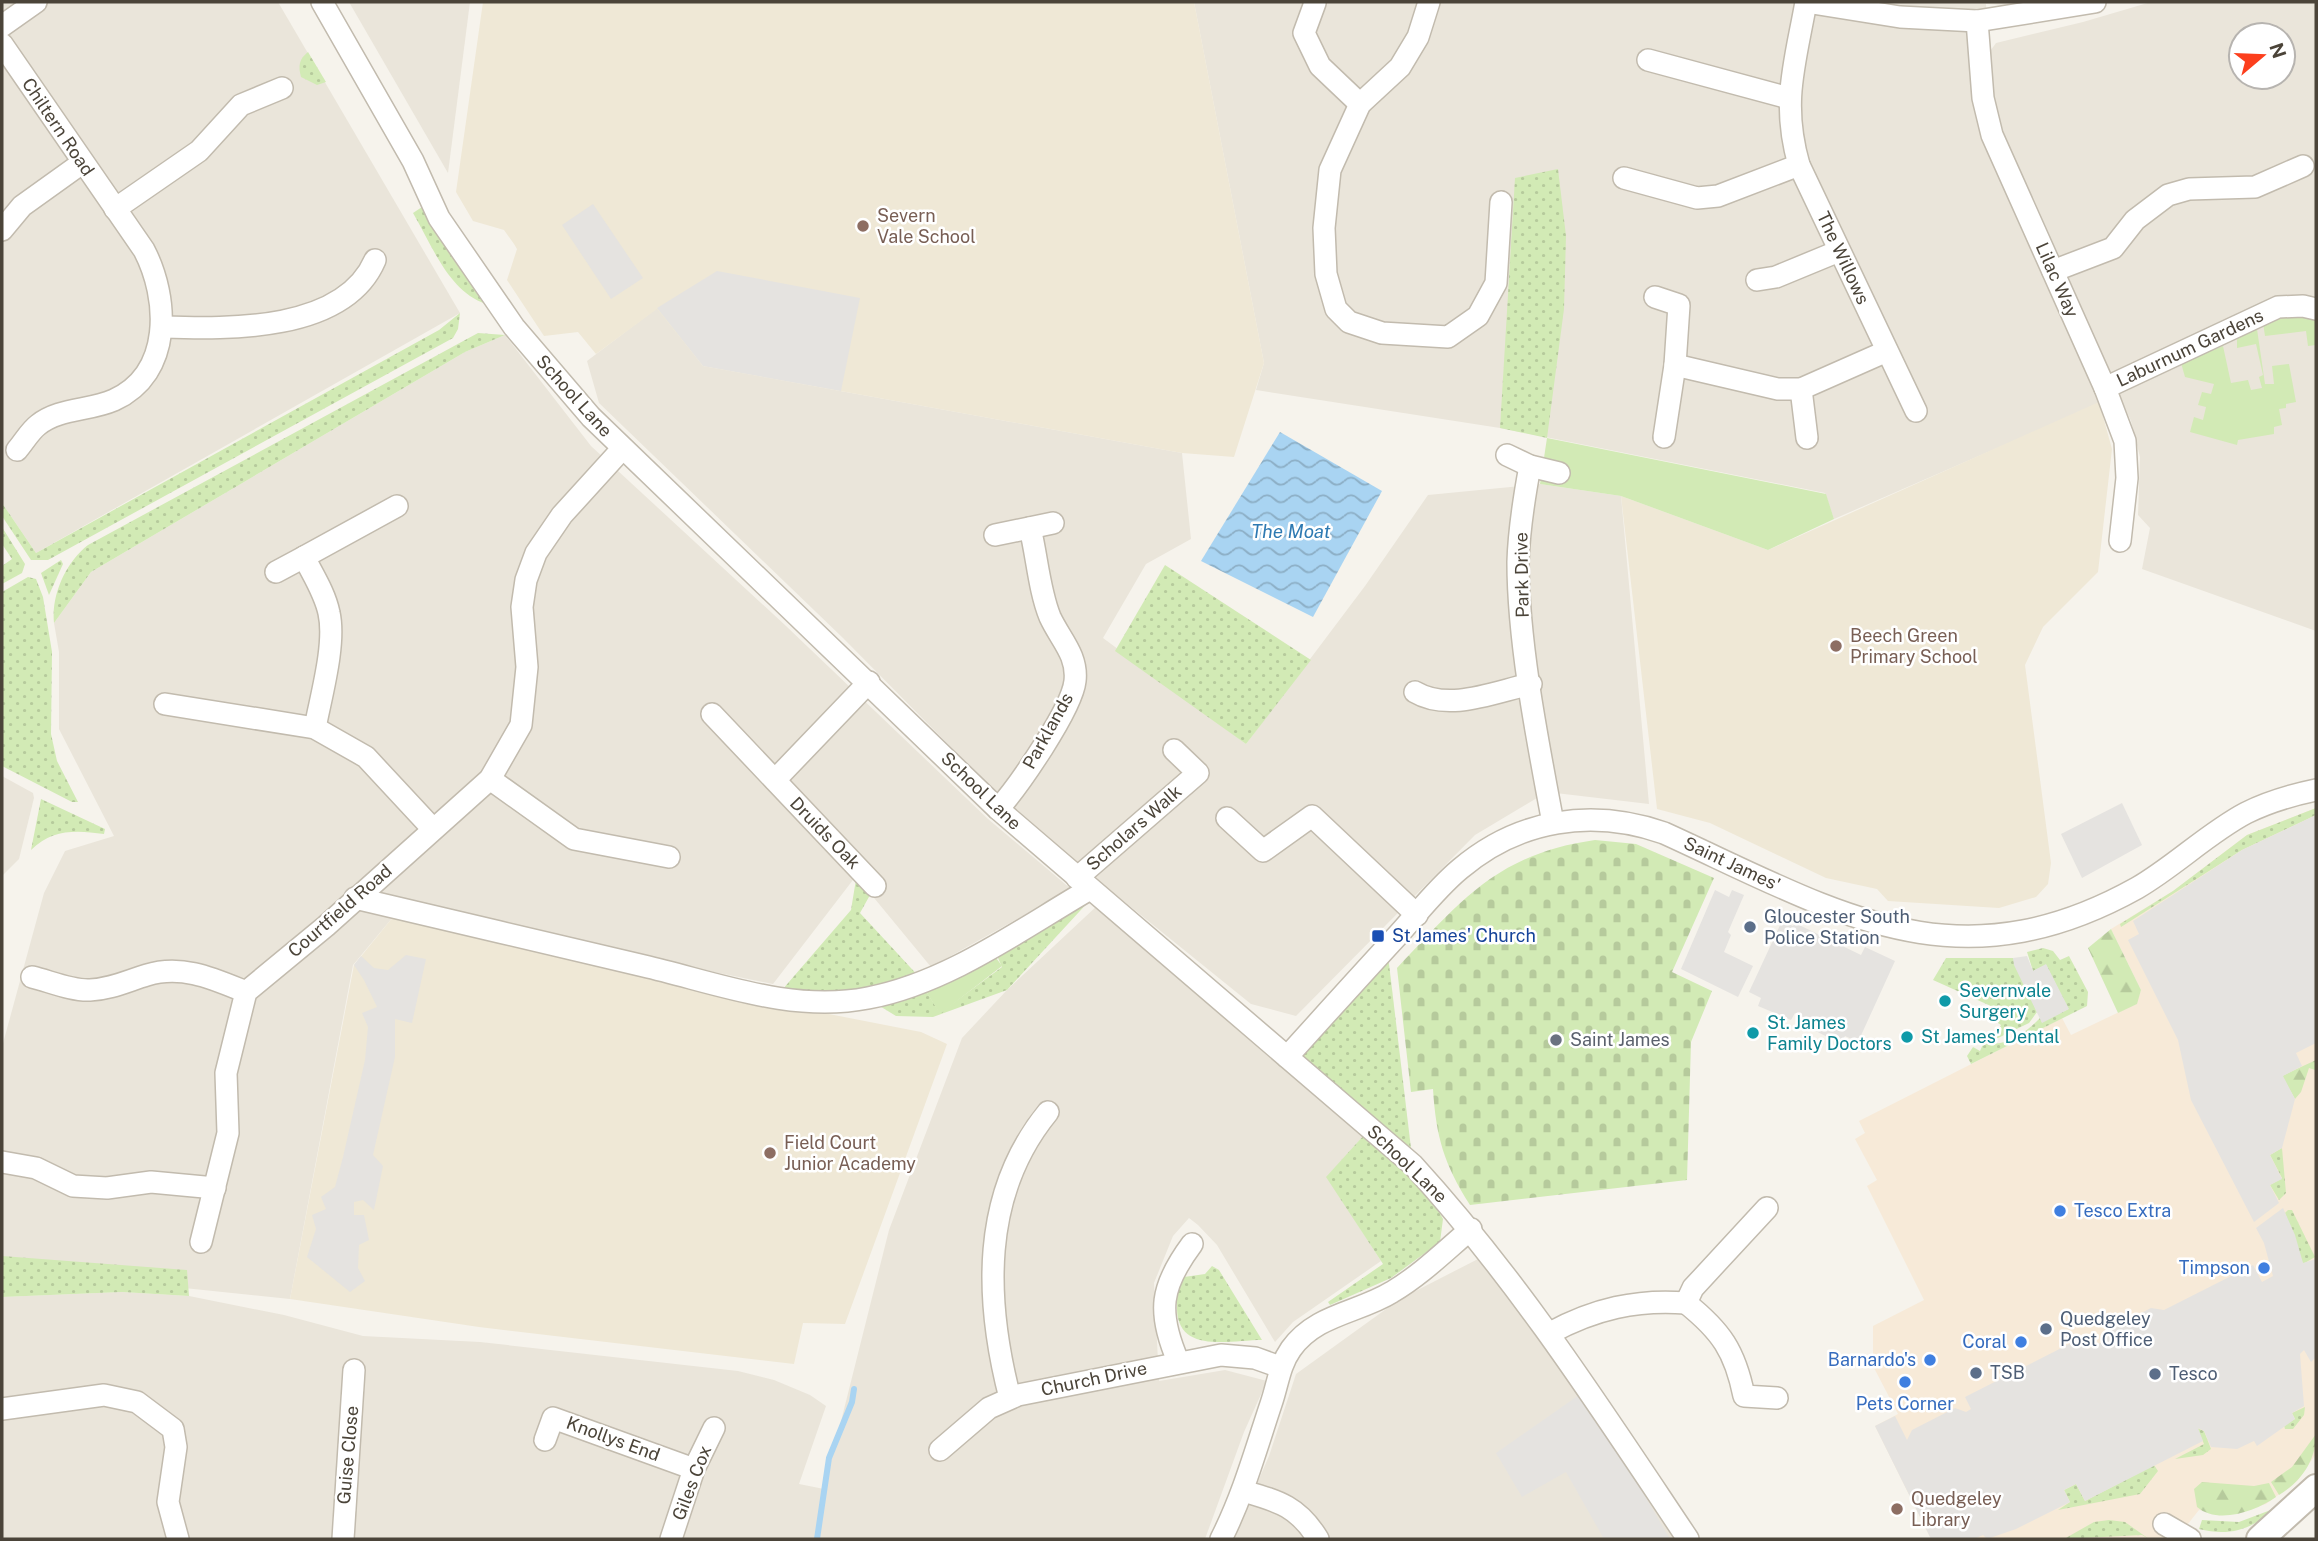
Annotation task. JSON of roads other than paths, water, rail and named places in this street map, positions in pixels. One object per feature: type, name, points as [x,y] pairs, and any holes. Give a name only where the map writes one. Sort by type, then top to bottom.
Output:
[{"type":"street","points":[[2,26],[36,2]]},
{"type":"street","name":"School Lane","points":[[322,2],[413,161],[439,218],[514,327],[622,449],[869,682],[998,809],[1413,1165],[1471,1229],[1550,1333],[1688,1539]]},
{"type":"street","points":[[1429,2],[1418,37],[1399,67],[1360,104],[1330,170],[1324,228],[1326,274],[1336,309],[1349,322],[1382,333],[1448,337],[1478,316],[1496,284],[1501,202]]},
{"type":"street","points":[[1806,2],[1900,17],[1977,21],[2095,2]]},
{"type":"street","name":"The Willows","points":[[1806,2],[1788,98],[1789,133],[1799,165],[1916,411]]},
{"type":"street","points":[[1315,3],[1304,33],[1320,66],[1360,104]]},
{"type":"street","name":"Lilac Way","points":[[1977,21],[1983,98],[1992,135],[2105,388],[2125,441],[2127,478],[2120,541]]},
{"type":"street","name":"Chiltern Road","points":[[2,44],[157,275],[163,327],[158,348],[138,383],[116,399],[55,415],[37,425],[18,450]]},
{"type":"street","points":[[1648,60],[1788,98]]},
{"type":"street","points":[[115,209],[198,151],[242,105],[282,88]]},
{"type":"street","points":[[2,230],[22,206],[82,163]]},
{"type":"street","points":[[1624,178],[1697,198],[1718,196],[1799,165]]},
{"type":"street","points":[[2053,271],[2113,248],[2135,220],[2168,195],[2189,189],[2255,187],[2303,166]]},
{"type":"street","points":[[1757,279],[1776,277],[1839,251]]},
{"type":"street","points":[[163,327],[231,329],[290,320],[337,300],[367,279],[376,260]]},
{"type":"street","points":[[1655,297],[1679,305],[1675,365],[1664,437]]},
{"type":"street","name":"Laburnum Gardens","points":[[2105,388],[2278,307],[2303,306],[2316,309]]},
{"type":"street","points":[[1675,365],[1778,389],[1801,388],[1887,351]]},
{"type":"street","points":[[1801,388],[1807,438]]},
{"type":"street","name":"Courtfield Road","points":[[246,992],[490,779],[521,725],[527,667],[522,607],[526,580],[536,553],[562,515],[622,449]]},
{"type":"street","points":[[1507,455],[1530,466],[1559,473]]},
{"type":"street","name":"Park Drive","points":[[1530,466],[1521,513],[1518,563],[1522,625],[1553,823]]},
{"type":"street","points":[[276,572],[397,506]]},
{"type":"street","points":[[995,535],[1054,523]]},
{"type":"street","name":"Parklands","points":[[998,809],[1016,789],[1064,708],[1075,681],[1073,656],[1050,616],[1031,528]]},
{"type":"street","points":[[304,557],[326,598],[330,616],[330,638],[315,728]]},
{"type":"street","points":[[775,780],[869,682]]},
{"type":"street","points":[[1415,692],[1431,701],[1451,701],[1531,684]]},
{"type":"street","points":[[165,704],[315,728],[366,757],[432,828]]},
{"type":"street","name":"Druids Oak","points":[[712,714],[876,886]]},
{"type":"street","name":"Scholars Walk","points":[[1084,883],[1198,773],[1174,750]]},
{"type":"street","points":[[490,779],[574,839],[670,857]]},
{"type":"street","name":"Saint James'","points":[[1287,1057],[1458,870],[1486,849],[1515,833],[1553,823],[1587,819],[1630,821],[1664,833],[1861,920],[1945,937],[2028,931],[2084,913],[2136,888],[2245,814],[2281,799],[2316,790]]},
{"type":"street","points":[[1227,818],[1263,851],[1312,816],[1417,915]]},
{"type":"street","points":[[355,898],[716,985],[816,1002],[867,998],[914,984],[970,958],[1084,883]]},
{"type":"street","points":[[32,977],[86,991],[111,988],[150,974],[175,971],[203,974],[246,992],[226,1073],[228,1133],[201,1242]]},
{"type":"street","points":[[1010,1398],[997,1348],[992,1306],[996,1222],[1030,1134],[1048,1112]]},
{"type":"street","points":[[2,1162],[36,1168],[73,1186],[107,1188],[151,1182],[215,1188]]},
{"type":"street","points":[[1686,1303],[1693,1288],[1767,1208]]},
{"type":"street","points":[[1221,1539],[1243,1491],[1280,1367],[1292,1348],[1311,1328],[1389,1294],[1471,1229]]},
{"type":"street","points":[[1178,1361],[1168,1338],[1164,1316],[1165,1291],[1172,1271],[1192,1244]]},
{"type":"street","points":[[1550,1333],[1574,1320],[1620,1306],[1647,1301],[1686,1303],[1716,1329],[1734,1358],[1744,1396],[1777,1398]]},
{"type":"street","name":"Church Drive","points":[[940,1450],[989,1408],[1010,1398],[1178,1361],[1221,1355],[1255,1358],[1280,1367]]},
{"type":"street","name":"Guise Close","points":[[343,1539],[354,1370]]},
{"type":"street","points":[[2,1409],[104,1395],[137,1402],[173,1429],[176,1447],[168,1502],[177,1539]]},
{"type":"street","name":"Knollys End","points":[[545,1440],[553,1418],[694,1469]]},
{"type":"street","name":"Giles Cox","points":[[671,1539],[694,1469],[714,1428]]},
{"type":"street","points":[[2260,1539],[2316,1488]]},
{"type":"street","points":[[1243,1491],[1284,1502],[1310,1525],[1318,1539]]},
{"type":"street","points":[[2168,1539],[2164,1524],[2190,1539]]},
{"type":"water","name":"The Moat","points":[[1280,432],[1382,491],[1313,617],[1201,561]]},
{"type":"waterway","points":[[817,1539],[829,1458],[852,1402],[854,1389]]},
{"type":"place","name":"Severn Vale School","points":[[863,226]]},
{"type":"place","name":"Beech Green Primary School","points":[[1836,646]]},
{"type":"place","name":"Gloucester South Police Station","points":[[1750,927]]},
{"type":"place","name":"St James' Church","points":[[1378,936]]},
{"type":"place","name":"Severnvale Surgery","points":[[1945,1001]]},
{"type":"place","name":"St. James Family Doctors","points":[[1753,1033]]},
{"type":"place","name":"St James' Dental","points":[[1907,1037]]},
{"type":"place","name":"Saint James","points":[[1556,1040]]},
{"type":"place","name":"Field Court Junior Academy","points":[[770,1153]]},
{"type":"place","name":"Tesco Extra","points":[[2060,1211]]},
{"type":"place","name":"Timpson","points":[[2264,1268]]},
{"type":"place","name":"Quedgeley Post Office","points":[[2046,1329]]},
{"type":"place","name":"Coral","points":[[2021,1342]]},
{"type":"place","name":"Barnardo's","points":[[1930,1360]]},
{"type":"place","name":"TSB","points":[[1976,1373]]},
{"type":"place","name":"Tesco","points":[[2155,1374]]},
{"type":"place","name":"Pets Corner","points":[[1905,1382]]},
{"type":"place","name":"Quedgeley Library","points":[[1897,1509]]}]
